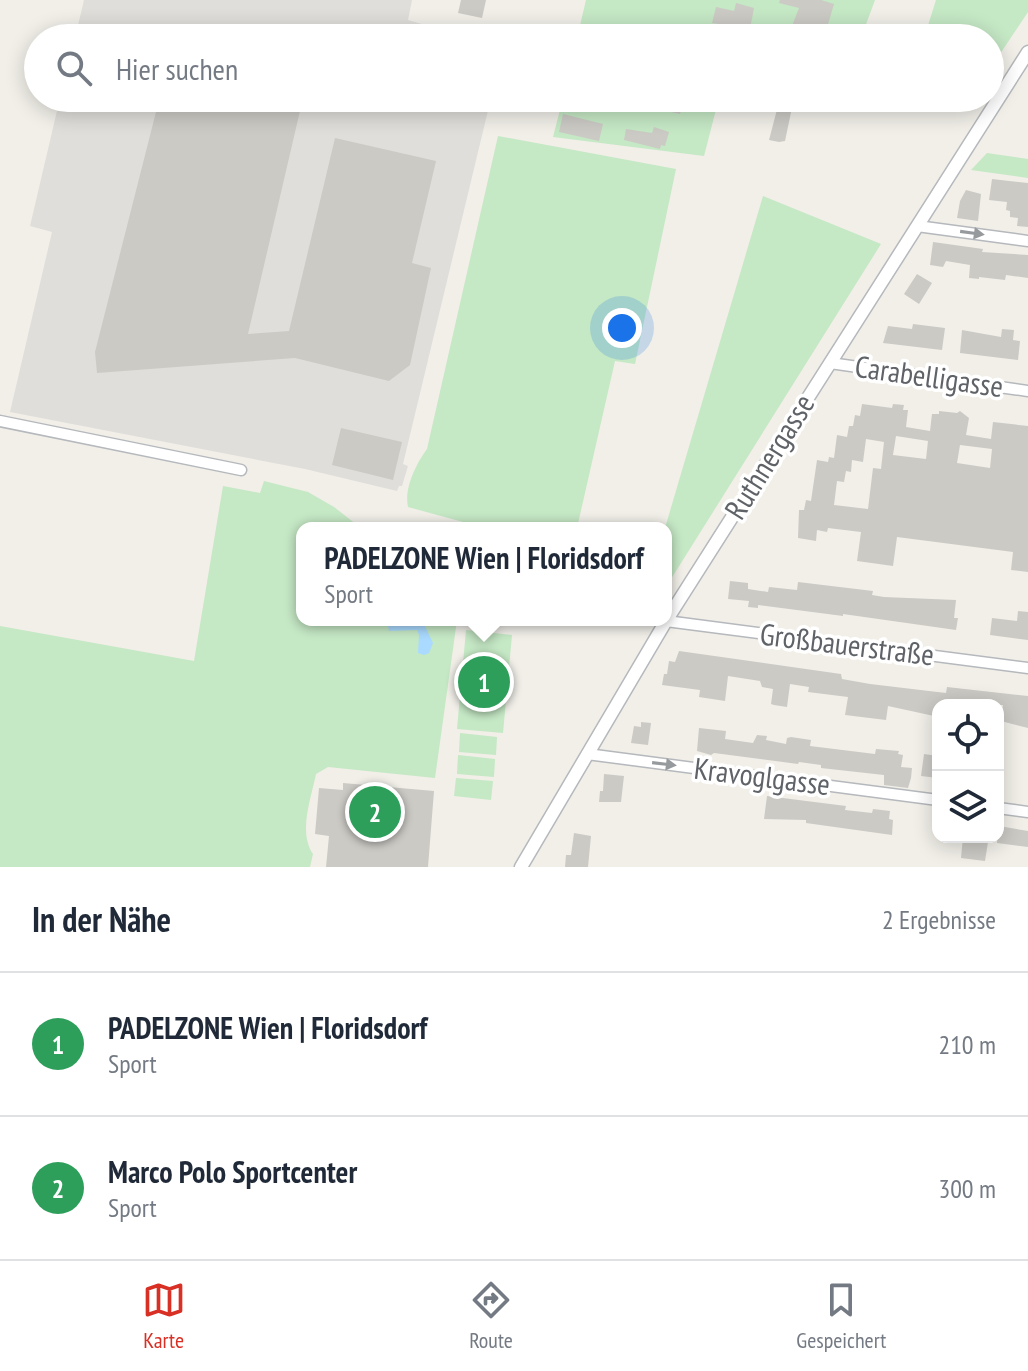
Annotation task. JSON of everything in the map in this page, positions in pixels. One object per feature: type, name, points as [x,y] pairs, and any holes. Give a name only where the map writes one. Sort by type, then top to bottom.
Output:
[{"type":"street","name":"Ruthnergasse","points":[[1004,90],[1028,52]]},
{"type":"street","name":"Ruthnergasse","points":[[672,612],[990,112]]},
{"type":"street","points":[[917,226],[1028,241]]},
{"type":"street","name":"Carabelligasse","points":[[830,363],[1028,391]]},
{"type":"street","points":[[0,421],[241,470]]},
{"type":"street","name":"Großbauerstraße","points":[[672,622],[1028,668]]},
{"type":"street","name":"Ruthnergasse","points":[[521,867],[663,626]]},
{"type":"street","name":"Kravoglgasse","points":[[587,754],[932,799]]},
{"type":"street","points":[[1004,809],[1028,812]]},
{"type":"shaded area","points":[[84,0],[412,0],[408,20],[422,24],[78,24]]},
{"type":"shaded area","points":[[57,112],[488,112],[403,464],[408,466],[402,486],[397,491],[305,469],[10,412],[52,232],[30,226]]},
{"type":"green space","points":[[586,0],[875,0],[866,24],[580,24]]},
{"type":"green space","points":[[936,0],[1028,0],[1028,12],[1004,48],[1004,24],[928,24]]},
{"type":"green space","points":[[559,112],[715,112],[704,156],[553,137]]},
{"type":"green space","points":[[498,136],[676,169],[635,364],[615,361],[578,522],[463,522],[408,507],[412,476],[427,449]]},
{"type":"green space","points":[[987,153],[1028,159],[1028,178],[971,170]]},
{"type":"green space","points":[[763,196],[881,244],[672,577],[672,522],[667,522]]},
{"type":"green space","points":[[264,481],[308,492],[353,522],[296,522],[296,626],[456,626],[435,778],[328,767],[316,774],[306,826],[306,836],[313,854],[310,867],[0,867],[0,626],[194,661],[223,486],[260,493]]},
{"type":"green space","points":[[466,630],[512,635],[503,733],[457,729]]},
{"type":"green space","points":[[460,733],[497,737],[496,755],[459,752]]},
{"type":"green space","points":[[458,755],[495,759],[494,777],[457,774]]},
{"type":"green space","points":[[456,778],[493,781],[491,800],[454,796]]},
{"type":"water","points":[[388,626],[425,626],[433,643],[429,653],[418,653],[417,630],[389,631]]},
{"type":"building","points":[[461,0],[486,0],[482,18],[458,13]]},
{"type":"building","points":[[780,0],[821,0],[834,4],[828,24],[793,24],[799,8],[779,3]]},
{"type":"building","points":[[736,3],[754,8],[751,24],[712,23],[716,7],[734,11]]},
{"type":"building","points":[[156,112],[300,112],[248,334],[289,331],[335,138],[436,161],[412,263],[431,268],[410,365],[389,381],[295,358],[97,373],[95,352]]},
{"type":"building","points":[[776,112],[791,112],[785,141],[769,140]]},
{"type":"building","points":[[563,114],[603,124],[599,141],[559,132]]},
{"type":"building","points":[[654,127],[669,132],[665,146],[661,145],[660,149],[624,140],[626,129],[652,133]]},
{"type":"building","points":[[992,179],[1028,183],[1028,227],[1017,226],[1018,218],[1010,217],[1010,211],[1006,210],[1007,202],[989,200]]},
{"type":"building","points":[[966,190],[981,194],[978,221],[957,218]]},
{"type":"building","points":[[933,242],[983,249],[982,252],[1028,255],[1028,278],[1006,275],[1005,280],[969,278],[970,265],[946,261],[943,267],[930,265]]},
{"type":"building","points":[[917,274],[932,283],[919,304],[904,294]]},
{"type":"building","points":[[913,324],[945,328],[942,350],[883,343],[888,326],[912,329]]},
{"type":"building","points":[[1002,329],[1014,330],[1013,340],[1020,341],[1018,360],[960,353],[962,330],[1001,337]]},
{"type":"building","points":[[862,404],[892,408],[893,404],[904,405],[903,410],[908,410],[906,427],[930,431],[932,414],[960,411],[969,418],[966,435],[991,439],[993,422],[1028,426],[1028,572],[1011,570],[1013,552],[897,537],[893,566],[857,561],[861,532],[828,528],[827,532],[817,530],[816,541],[798,538],[799,510],[804,510],[806,500],[811,501],[817,460],[828,462],[829,457],[834,458],[837,435],[847,437],[855,415],[860,416]],"holes":[[[896,436],[928,441],[926,459],[893,455]],[[866,439],[884,442],[881,469],[873,468],[868,509],[834,505],[837,481],[844,482],[846,471],[851,472],[852,460],[863,462]],[[960,445],[992,449],[990,468],[957,463]]]},
{"type":"building","points":[[341,428],[402,442],[393,480],[332,465]]},
{"type":"building","points":[[730,581],[748,583],[748,589],[768,592],[769,587],[797,590],[798,582],[873,591],[872,595],[884,597],[956,600],[956,630],[843,614],[758,605],[758,608],[748,607],[749,601],[728,599]]},
{"type":"building","points":[[1018,611],[1028,612],[1028,640],[990,635],[992,618],[1017,621]]},
{"type":"building","points":[[679,651],[841,674],[842,679],[870,684],[946,693],[947,687],[1028,696],[1028,728],[1004,722],[1004,699],[932,699],[932,716],[888,706],[886,720],[845,715],[848,697],[808,692],[809,687],[790,684],[787,707],[774,705],[771,704],[773,689],[762,687],[760,681],[728,676],[725,701],[699,697],[700,690],[662,685],[669,661],[675,662]]},
{"type":"building","points":[[641,722],[651,723],[648,745],[631,743],[634,726],[641,727]]},
{"type":"building","points":[[699,728],[726,731],[725,739],[753,743],[757,735],[786,744],[787,738],[791,737],[811,740],[810,746],[875,754],[876,749],[899,751],[898,754],[903,755],[901,767],[912,768],[911,778],[908,788],[884,785],[884,775],[821,768],[821,765],[799,762],[711,755],[697,751]]},
{"type":"building","points":[[924,754],[932,755],[932,777],[921,776]]},
{"type":"building","points":[[604,774],[624,776],[621,802],[599,802]]},
{"type":"building","points":[[343,783],[434,791],[428,867],[326,867],[329,836],[315,834],[319,788],[343,790]]},
{"type":"building","points":[[767,796],[846,806],[845,810],[890,811],[892,835],[806,823],[806,820],[764,819]]},
{"type":"building","points":[[1004,827],[1028,831],[1028,847],[997,843],[1004,843]]},
{"type":"building","points":[[574,833],[591,836],[588,867],[565,867],[566,855],[571,855]]},
{"type":"building","points":[[962,843],[988,843],[985,861],[961,858]]},
{"type":"place","name":"PADELZONE Wien | Floridsdorf","points":[[484,682]]},
{"type":"place","name":"Marco Polo Sportcenter","points":[[375,812]]}]
